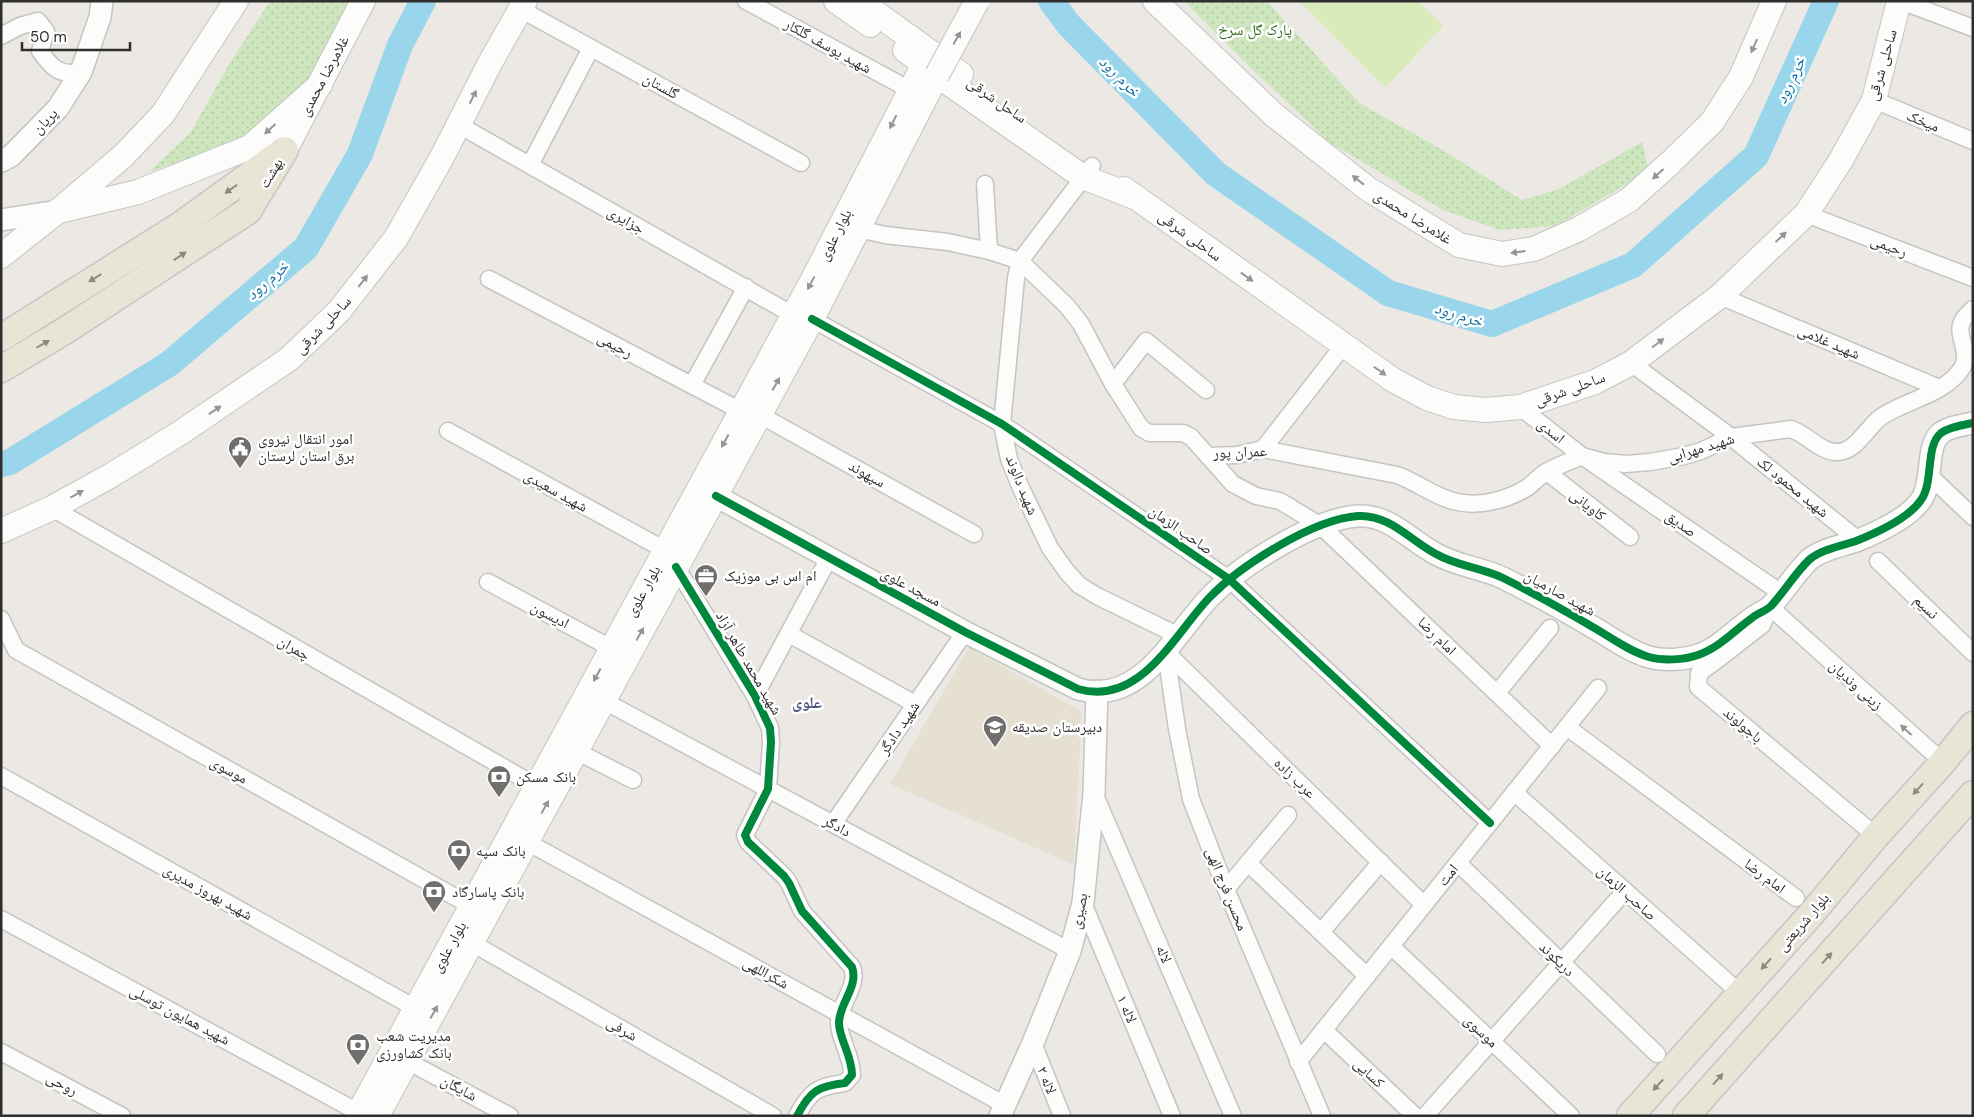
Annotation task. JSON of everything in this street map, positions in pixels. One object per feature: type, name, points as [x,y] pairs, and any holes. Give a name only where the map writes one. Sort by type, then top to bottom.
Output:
[{"type":"main road","points":[[5,251],[58,211],[123,156],[163,114],[236,1]]},
{"type":"main road","name":"غلامرضا محمدی","points":[[285,150],[363,1]]},
{"type":"main road","points":[[836,1],[930,69],[1088,172]]},
{"type":"main road","name":"ساحل شرقی","points":[[859,1],[1088,172],[1137,198]]},
{"type":"main road","points":[[930,69],[959,1]]},
{"type":"main road","points":[[930,69],[977,1]]},
{"type":"main road","name":"غلامرضا محمدی","points":[[1155,1],[1274,115],[1368,189],[1459,245],[1502,254],[1534,249],[1579,229],[1629,200],[1671,162],[1712,122],[1740,77],[1774,1]]},
{"type":"main road","name":"ساحلی شرقی","points":[[1137,198],[1393,380],[1427,398],[1454,407],[1486,410],[1520,407],[1595,382],[1631,363],[1720,296],[1806,214],[1841,160],[1874,100],[1900,1]]},
{"type":"main road","name":"ساحلی شرقی","points":[[1,531],[52,508],[110,476],[180,433],[290,360],[339,311],[396,238],[459,125],[490,62],[523,5]]},
{"type":"main road","name":"بلوار علوی","points":[[803,317],[910,90],[930,69]]},
{"type":"main road","name":"بلوار علوی","points":[[364,1115],[407,1061],[604,701],[671,559],[803,317],[859,229],[930,69]]},
{"type":"main road","points":[[58,211],[138,192],[250,147],[320,85]]},
{"type":"main road","name":"بهشت","points":[[1,338],[179,226],[285,150]]},
{"type":"main road","name":"بهشت","points":[[1,369],[63,332],[248,211],[285,150]]},
{"type":"main road","points":[[123,156],[118,163],[116,171],[118,179],[130,191],[138,192]]},
{"type":"main road","name":"بلوار علوی","points":[[364,1115],[415,1008],[612,648],[671,559],[716,496],[750,413]]},
{"type":"main road","name":"بلوار شریعتی","points":[[1630,1116],[1814,912],[1876,836],[1943,762],[1973,725]]},
{"type":"main road","points":[[1686,1116],[1973,794]]},
{"type":"street","name":"پریان","points":[[1,161],[11,156],[58,108],[81,72],[100,17],[102,1]]},
{"type":"street","name":"شهید یوسف گلکار","points":[[746,1],[910,90]]},
{"type":"street","points":[[1900,1],[1973,28]]},
{"type":"street","name":"گلستان","points":[[523,5],[591,48],[801,164]]},
{"type":"street","points":[[1,36],[20,26],[38,22],[46,31],[40,51],[50,66],[68,75],[81,72]]},
{"type":"street","points":[[530,165],[591,48]]},
{"type":"street","name":"میخک","points":[[1874,100],[1973,141]]},
{"type":"street","name":"جزایری","points":[[459,125],[746,288],[803,317]]},
{"type":"street","points":[[1020,261],[1088,172]]},
{"type":"street","points":[[985,184],[989,251]]},
{"type":"street","points":[[1,220],[58,211]]},
{"type":"street","name":"رحیمی","points":[[1806,214],[1973,278]]},
{"type":"street","name":"عمران پور","points":[[859,229],[885,235],[948,242],[989,251],[1020,261],[1072,312],[1081,324],[1141,428],[1149,433],[1183,434],[1191,437],[1208,456],[1236,455],[1263,449],[1397,475],[1454,502],[1475,504],[1507,497],[1527,487],[1547,472],[1582,456]]},
{"type":"street","name":"شهید دالوند","points":[[1020,261],[1016,278],[1002,424],[1009,459],[1050,548],[1067,572],[1079,584],[1173,644]]},
{"type":"street","name":"رحیمی","points":[[489,279],[692,385],[750,413]]},
{"type":"street","points":[[692,385],[746,288]]},
{"type":"street","name":"شهید غلامی","points":[[1720,296],[1939,388]]},
{"type":"street","name":"شهید مهرابی","points":[[1582,456],[1604,462],[1626,464],[1650,462],[1693,454],[1731,438],[1791,429],[1830,451],[1849,450],[1881,417],[1939,388],[1962,368],[1965,349],[1960,327],[1962,320],[1973,309]]},
{"type":"street","name":"صاحب الزمان","points":[[803,317],[1002,424],[1229,580],[1490,823]]},
{"type":"street","points":[[1114,384],[1146,341],[1206,390]]},
{"type":"street","points":[[1263,449],[1343,346]]},
{"type":"street","name":"شهید محمود لک","points":[[1631,363],[1731,438],[1858,540]]},
{"type":"street","name":"اسدی","points":[[1520,407],[1582,456]]},
{"type":"street","name":"سپهوند","points":[[750,413],[974,534]]},
{"type":"street","name":"شهید صارمیان","points":[[1097,692],[1121,686],[1142,676],[1173,644],[1194,615],[1229,580],[1296,536],[1321,526],[1358,516],[1372,517],[1390,524],[1448,561],[1500,576],[1565,610],[1631,650],[1650,658],[1673,659],[1698,655],[1714,647],[1775,600],[1812,558],[1858,540],[1908,514],[1923,499],[1930,476],[1934,442],[1942,432],[1973,423]]},
{"type":"street","name":"شهید سعیدی","points":[[448,432],[671,559]]},
{"type":"street","name":"امام رضا","points":[[1208,456],[1233,484],[1256,496],[1280,501],[1321,526],[1552,746]]},
{"type":"street","name":"صدیق","points":[[1582,456],[1775,600]]},
{"type":"street","name":"کاویانی","points":[[1547,472],[1630,537]]},
{"type":"street","points":[[1930,476],[1973,517]]},
{"type":"street","name":"مسجد علوی","points":[[716,496],[966,632],[1078,689],[1097,692]]},
{"type":"street","name":"چمران","points":[[52,508],[536,786]]},
{"type":"street","points":[[755,696],[829,558]]},
{"type":"street","name":"شهید محمد طاهر آزاد","points":[[671,559],[755,696],[770,728],[768,789],[745,835],[748,842],[790,883],[802,911],[852,967],[855,977],[840,1014]]},
{"type":"street","name":"نسیم","points":[[1878,561],[1973,653]]},
{"type":"street","name":"ادیسون","points":[[488,582],[612,648]]},
{"type":"street","name":"زینی وندیان","points":[[1775,600],[1943,762]]},
{"type":"street","name":"باجولوند","points":[[1775,600],[1762,624],[1699,673],[1698,687],[1876,836]]},
{"type":"street","name":"موسوی","points":[[1,619],[16,650],[471,906]]},
{"type":"street","points":[[1497,693],[1550,628]]},
{"type":"street","name":"شهید دادگر","points":[[833,824],[966,632]]},
{"type":"street","points":[[789,634],[916,704]]},
{"type":"street","name":"عرب زاده","points":[[1173,644],[1424,905]]},
{"type":"street","name":"محسن فرج الهی","points":[[1173,644],[1177,729],[1191,799],[1226,889],[1322,1116]]},
{"type":"street","name":"امت","points":[[1298,1062],[1598,688]]},
{"type":"street","name":"بصیری","points":[[1002,1110],[1033,1043],[1070,951],[1083,903],[1094,792],[1097,692]]},
{"type":"street","name":"دادگر","points":[[604,701],[1070,951]]},
{"type":"street","name":"امام رضا","points":[[1567,727],[1796,898]]},
{"type":"street","points":[[576,751],[633,780]]},
{"type":"street","name":"شهید بهروز مدیری","points":[[1,776],[415,1008]]},
{"type":"street","name":"لاله","points":[[1094,792],[1233,1116]]},
{"type":"street","name":"صاحب الزمان","points":[[1514,792],[1740,993]]},
{"type":"street","points":[[1226,889],[1288,815]]},
{"type":"street","name":"شکراللهی","points":[[527,842],[840,1014],[1002,1110]]},
{"type":"street","points":[[1322,932],[1381,862]]},
{"type":"street","points":[[1248,863],[1367,976]]},
{"type":"street","name":"دریکوند","points":[[1458,863],[1657,1054]]},
{"type":"street","points":[[1424,1116],[1625,892]]},
{"type":"street","name":"لاله ۱","points":[[1083,903],[1172,1116]]},
{"type":"street","name":"شهید همایون توسلی","points":[[1,919],[364,1115]]},
{"type":"street","name":"شرفی","points":[[472,943],[773,1116]]},
{"type":"street","name":"موسوی","points":[[1391,946],[1571,1116]]},
{"type":"street","points":[[797,1116],[814,1090],[827,1085],[845,1083],[852,1075],[852,1064],[839,1024],[840,1014]]},
{"type":"street","name":"کسایی","points":[[1324,1030],[1414,1116]]},
{"type":"street","name":"لاله ۲","points":[[1033,1043],[1062,1116]]},
{"type":"street","name":"روحی","points":[[1,1052],[122,1116]]},
{"type":"street","name":"شایگان","points":[[407,1061],[510,1116]]},
{"type":"shaded area","name":"دبیرستان صدیقه","points":[[969,647],[1082,712],[1074,865],[890,784]]},
{"type":"green space","points":[[270,1],[355,1],[308,87],[241,140],[149,172],[191,132],[228,66]]},
{"type":"green space","name":"پارک گل سرخ","points":[[1184,1],[1267,1],[1359,103],[1441,149],[1522,200],[1559,189],[1642,142],[1649,171],[1555,226],[1500,230],[1443,210],[1329,142]]},
{"type":"green space","points":[[1299,1],[1418,1],[1443,26],[1385,88]]},
{"type":"waterway","name":"خرم رود","points":[[1,464],[10,462],[169,364],[306,248],[360,154],[400,45],[423,1]]},
{"type":"waterway","name":"خرم رود","points":[[1051,1],[1069,25],[1216,174],[1388,293],[1492,324],[1633,265],[1756,156],[1826,1]]},
{"type":"cycle path","points":[[812,319],[1002,424],[1229,579],[1490,823]]},
{"type":"cycle path","points":[[716,496],[965,632],[1078,689],[1100,692],[1120,687],[1138,678],[1154,664],[1210,597],[1239,572],[1278,546],[1299,535],[1340,519],[1358,516],[1380,519],[1444,558],[1503,578],[1634,651],[1655,658],[1674,659],[1692,657],[1706,652],[1754,616],[1769,608],[1810,559],[1826,550],[1873,534],[1909,513],[1916,507],[1925,492],[1931,455],[1936,439],[1948,429],[1973,423]]},
{"type":"cycle path","points":[[676,567],[755,696],[770,728],[768,789],[745,835],[748,842],[784,876],[802,911],[852,967],[853,981],[842,1009],[839,1023],[852,1075],[845,1083],[828,1086],[816,1091],[806,1101],[797,1116]]},
{"type":"place","name":"امور انتقال نیروی برق استان لرستان","points":[[240,469]]},
{"type":"place","name":"ام اس بی موزیک","points":[[706,597]]},
{"type":"place","name":"دبیرستان صدیقه","points":[[995,748]]},
{"type":"place","name":"بانک مسکن","points":[[499,798]]},
{"type":"place","name":"بانک سپه","points":[[459,872]]},
{"type":"place","name":"بانک پاسارگاد","points":[[434,913]]},
{"type":"place","name":"مدیریت شعب بانک کشاورزی","points":[[358,1066]]},
{"type":"district","name":"علوی","points":[[807,702]]}]
